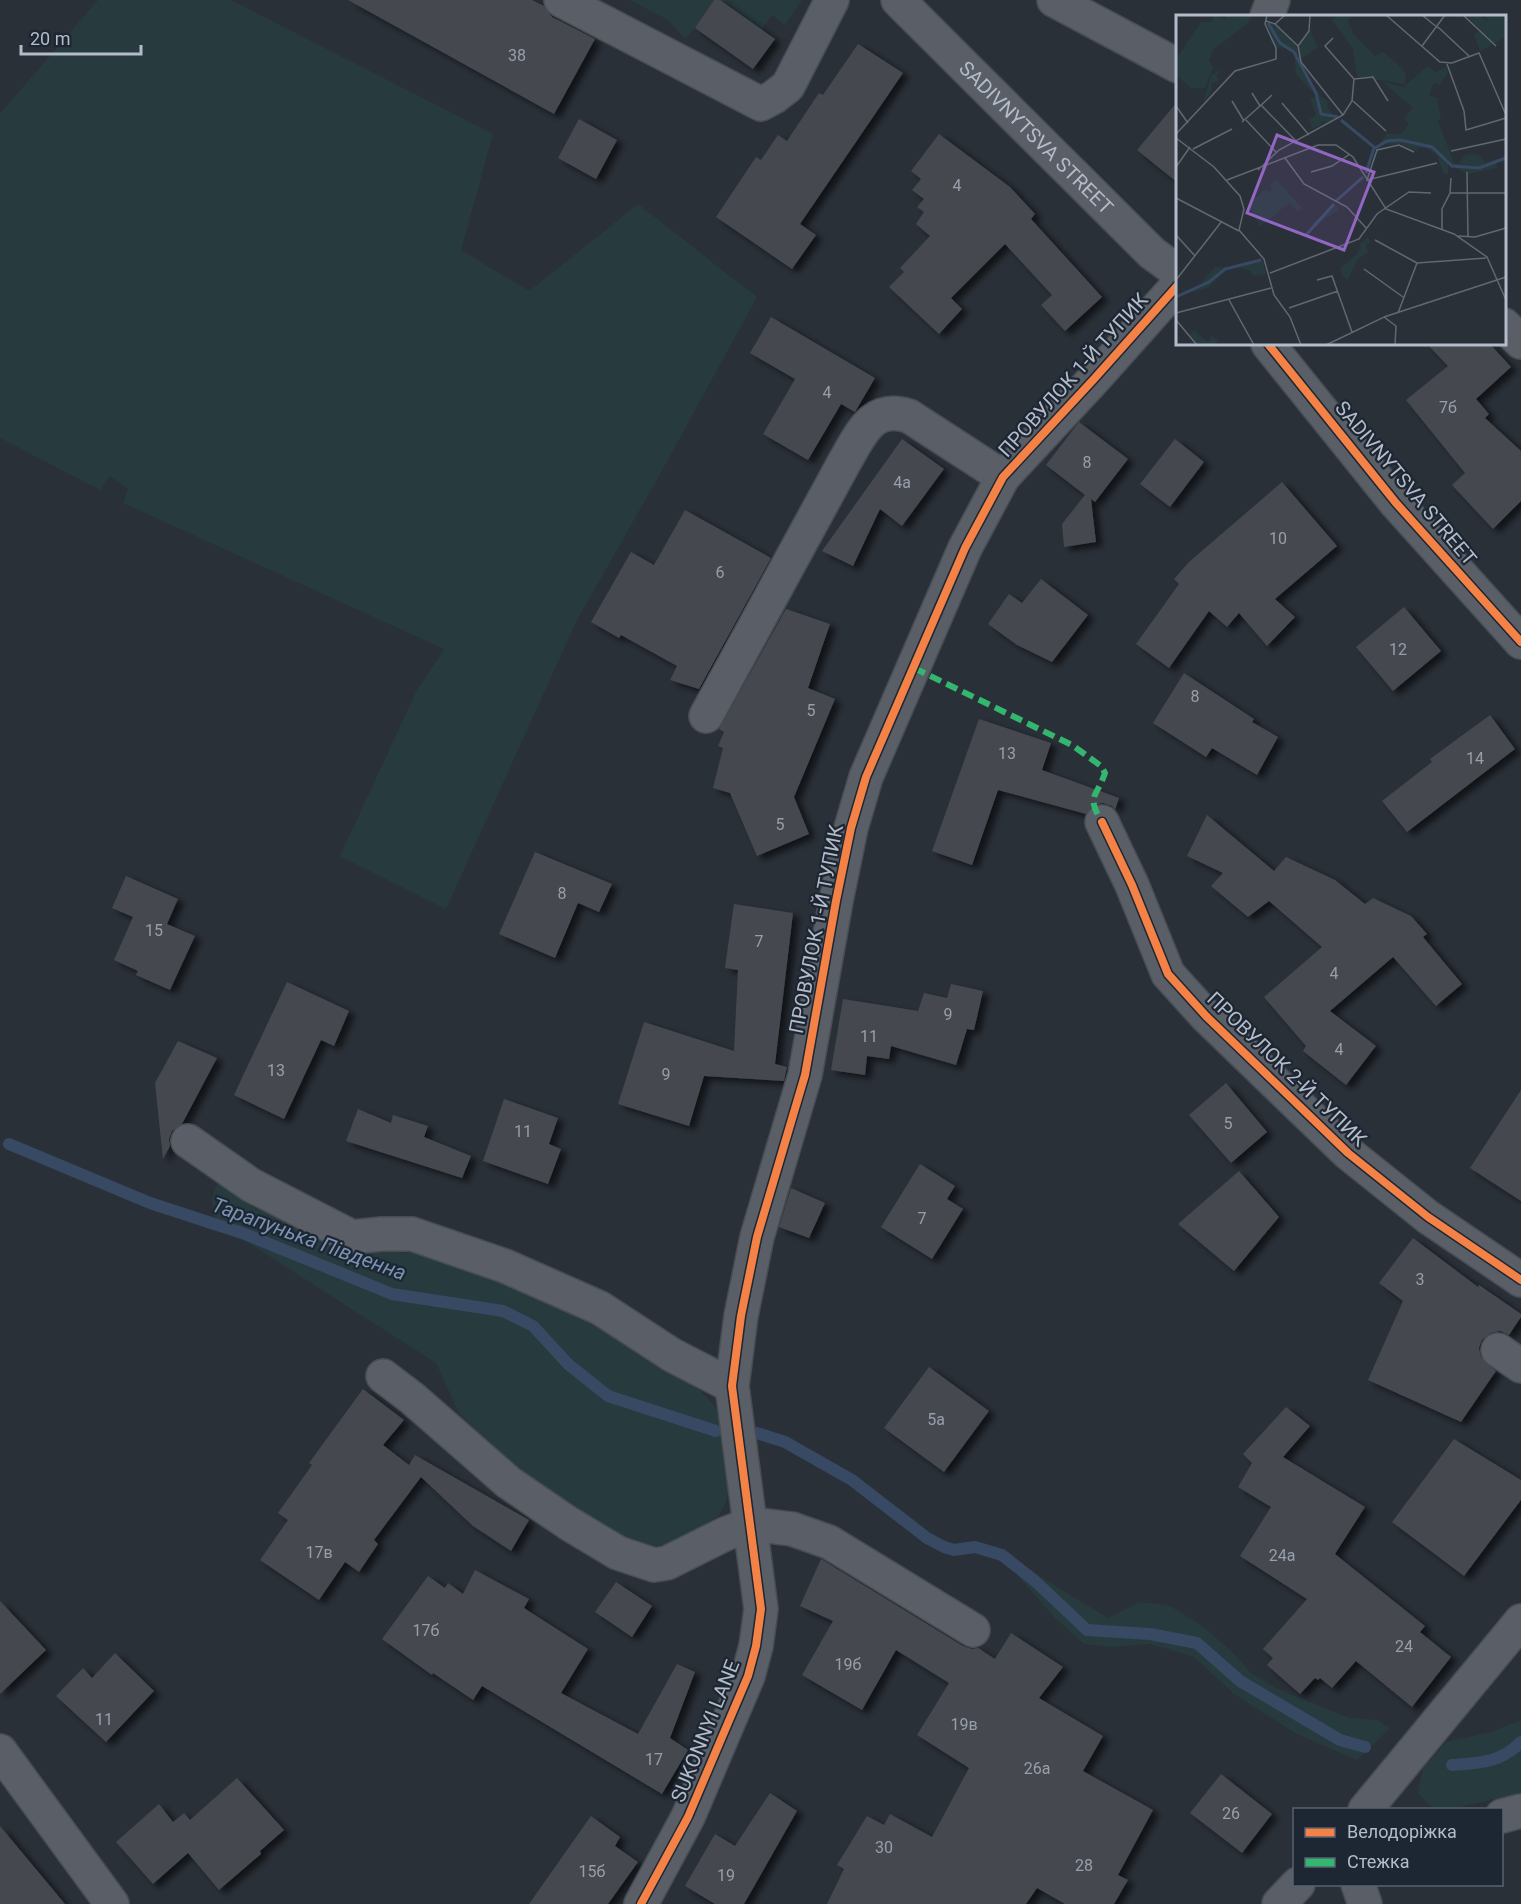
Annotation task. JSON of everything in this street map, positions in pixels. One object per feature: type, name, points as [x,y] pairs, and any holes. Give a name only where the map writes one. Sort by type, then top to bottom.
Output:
[{"type":"street","points":[[561,0],[761,104],[788,86],[832,0]]},
{"type":"street","name":"SADIVNYTSVA STREET","points":[[898,0],[1144,244],[1176,270]]},
{"type":"street","points":[[1054,0],[1176,65]]},
{"type":"street","points":[[1267,15],[1274,0]]},
{"type":"street","name":"ПРОВУЛОК 1-Й ТУПИК","points":[[751,1524],[732,1386],[741,1316],[756,1237],[805,1075],[836,901],[851,828],[866,777],[965,548],[1003,477],[1094,380],[1176,287]]},
{"type":"street","points":[[1506,327],[1521,342]]},
{"type":"street","name":"SADIVNYTSVA STREET","points":[[1269,345],[1396,503],[1521,642]]},
{"type":"street","name":"ПРОВУЛОК 1-Й ТУПИК","points":[[706,716],[845,461],[870,423],[887,413],[909,416],[1003,477]]},
{"type":"street","name":"ПРОВУЛОК 2-Й ТУПИК","points":[[1102,822],[1132,885],[1168,974],[1206,1016],[1348,1153],[1428,1217],[1521,1280]]},
{"type":"street","points":[[188,1141],[251,1185],[352,1237],[412,1234],[504,1266],[600,1308],[672,1355],[732,1386]]},
{"type":"street","points":[[383,1376],[412,1398],[508,1482],[568,1523],[618,1553],[654,1565],[667,1563],[724,1534],[751,1524],[792,1528],[829,1542],[973,1630]]},
{"type":"street","name":"SUKONNYI LANE","points":[[641,1904],[688,1817],[748,1676],[756,1646],[761,1609],[751,1524]]},
{"type":"street","points":[[1366,1808],[1521,1621]]},
{"type":"street","points":[[0,1750],[112,1904]]},
{"type":"street","points":[[1503,1816],[1521,1811]]},
{"type":"street","points":[[1280,1904],[1296,1886]]},
{"type":"street","points":[[1359,1886],[1365,1904]]},
{"type":"green space","points":[[98,0],[231,0],[493,134],[461,250],[529,291],[638,204],[757,297],[576,622],[446,909],[340,856],[416,692],[444,649],[123,503],[128,489],[110,476],[100,490],[0,438],[0,114]]},
{"type":"green space","points":[[630,0],[714,0],[685,39],[668,20]]},
{"type":"green space","points":[[720,0],[802,0],[785,25],[772,15],[761,30]]},
{"type":"green space","points":[[221,1175],[253,1207],[351,1251],[391,1251],[440,1256],[580,1310],[701,1391],[715,1407],[723,1422],[731,1483],[726,1502],[719,1515],[701,1528],[665,1545],[627,1547],[524,1481],[459,1413],[436,1363],[239,1237],[213,1216],[212,1198]]},
{"type":"green space","points":[[1011,1559],[1108,1618],[1140,1602],[1170,1606],[1204,1627],[1251,1673],[1278,1689],[1349,1718],[1377,1720],[1390,1728],[1357,1760],[1295,1733],[1234,1694],[1194,1657],[1150,1644],[1111,1647],[1084,1644],[1054,1617],[1006,1562]]},
{"type":"green space","points":[[1521,1720],[1521,1793],[1455,1808],[1435,1808],[1428,1804],[1418,1792],[1423,1769],[1446,1742],[1491,1732]]},
{"type":"building","points":[[348,0],[532,0],[544,6],[552,17],[595,39],[554,114]]},
{"type":"building","points":[[714,0],[720,0],[775,39],[753,69],[695,28]]},
{"type":"building","points":[[858,44],[903,73],[800,224],[816,235],[792,269],[716,217],[756,157],[761,160],[778,135],[787,141],[819,93],[823,95]]},
{"type":"building","points":[[1176,103],[1176,181],[1137,150]]},
{"type":"building","points":[[579,119],[617,140],[596,179],[558,158]]},
{"type":"building","points":[[939,134],[1010,187],[1035,214],[1031,219],[1102,297],[1065,331],[1041,305],[1052,295],[1005,244],[951,298],[962,309],[939,334],[889,287],[904,272],[900,268],[930,236],[916,224],[924,212],[917,207],[924,199],[912,190],[921,179],[911,171]]},
{"type":"building","points":[[771,317],[875,378],[855,412],[841,404],[808,460],[763,434],[795,379],[750,353]]},
{"type":"building","points":[[1428,345],[1491,345],[1511,367],[1476,399],[1489,414],[1485,418],[1521,451],[1521,501],[1493,529],[1452,485],[1465,473],[1406,400],[1448,366]]},
{"type":"building","points":[[1079,422],[1128,459],[1095,502],[1091,499],[1096,542],[1064,547],[1062,524],[1085,495],[1046,465]]},
{"type":"building","points":[[902,439],[944,469],[902,526],[880,509],[853,566],[822,551]]},
{"type":"building","points":[[1175,439],[1204,462],[1170,507],[1140,484]]},
{"type":"building","points":[[1282,482],[1337,546],[1275,599],[1295,617],[1267,646],[1239,613],[1227,627],[1209,611],[1169,668],[1136,644],[1179,584],[1174,579],[1189,562]]},
{"type":"building","points":[[685,510],[771,558],[699,689],[670,680],[677,666],[621,635],[619,638],[591,622],[631,552],[654,565]]},
{"type":"building","points":[[1041,579],[1088,615],[1052,662],[1017,645],[988,624],[1009,594],[1022,603]]},
{"type":"building","points":[[1404,607],[1441,651],[1393,691],[1356,647]]},
{"type":"building","points":[[786,609],[830,624],[808,688],[835,699],[794,797],[809,834],[757,856],[730,793],[713,788],[723,748],[718,746],[724,732],[719,729]]},
{"type":"building","points":[[1184,673],[1254,719],[1252,722],[1278,737],[1257,775],[1212,748],[1206,757],[1153,723]]},
{"type":"building","points":[[1490,715],[1515,749],[1407,832],[1382,801],[1432,762],[1430,759]]},
{"type":"building","points":[[979,719],[1051,743],[1042,770],[1119,798],[1115,810],[1112,806],[1103,803],[1093,805],[1086,814],[998,790],[972,865],[932,851]]},
{"type":"building","points":[[1207,815],[1274,871],[1286,857],[1335,880],[1365,904],[1373,898],[1411,916],[1427,934],[1423,937],[1462,984],[1436,1006],[1393,957],[1330,1011],[1376,1046],[1346,1085],[1303,1051],[1306,1046],[1264,997],[1322,947],[1269,901],[1248,917],[1211,886],[1223,873],[1187,856]]},
{"type":"building","points":[[535,852],[612,884],[599,912],[578,903],[555,958],[499,934]]},
{"type":"building","points":[[126,876],[178,899],[167,924],[195,936],[170,990],[136,975],[138,971],[114,960],[133,917],[112,908]]},
{"type":"building","points":[[734,904],[793,913],[775,1064],[787,1067],[784,1081],[704,1076],[689,1126],[618,1104],[644,1022],[734,1051],[738,970],[725,968]]},
{"type":"building","points":[[287,982],[349,1011],[334,1046],[321,1040],[284,1119],[234,1095]]},
{"type":"building","points":[[951,984],[983,991],[974,1030],[967,1029],[956,1065],[891,1046],[889,1059],[867,1056],[865,1075],[831,1070],[843,999],[918,1011],[924,993],[947,998]]},
{"type":"building","points":[[178,1041],[217,1058],[182,1124],[172,1131],[169,1139],[170,1146],[163,1159],[155,1083]]},
{"type":"building","points":[[1226,1083],[1267,1132],[1231,1163],[1189,1115]]},
{"type":"building","points":[[1521,1090],[1521,1201],[1470,1168]]},
{"type":"building","points":[[504,1099],[558,1118],[549,1144],[561,1149],[548,1184],[483,1161]]},
{"type":"building","points":[[358,1109],[391,1123],[393,1115],[428,1126],[424,1137],[471,1156],[462,1178],[346,1141]]},
{"type":"building","points":[[920,1164],[955,1186],[947,1199],[963,1209],[932,1259],[881,1227]]},
{"type":"building","points":[[1239,1171],[1279,1217],[1234,1271],[1178,1224]]},
{"type":"building","points":[[791,1188],[825,1203],[809,1238],[779,1227]]},
{"type":"building","points":[[1413,1238],[1478,1287],[1479,1285],[1521,1314],[1509,1335],[1500,1331],[1491,1333],[1482,1340],[1479,1348],[1481,1357],[1496,1371],[1461,1422],[1368,1380],[1403,1301],[1379,1283]]},
{"type":"building","points":[[929,1367],[989,1411],[944,1472],[884,1428]]},
{"type":"building","points":[[363,1389],[404,1420],[383,1445],[409,1465],[415,1455],[529,1520],[511,1551],[473,1526],[421,1477],[374,1540],[378,1544],[359,1572],[345,1562],[319,1600],[260,1560],[288,1520],[278,1513],[312,1465],[309,1463]]},
{"type":"building","points":[[1286,1407],[1310,1426],[1283,1457],[1365,1507],[1335,1554],[1425,1626],[1420,1632],[1451,1657],[1412,1707],[1356,1661],[1332,1688],[1320,1678],[1318,1680],[1315,1678],[1300,1694],[1267,1665],[1273,1658],[1263,1649],[1307,1599],[1240,1556],[1271,1507],[1238,1487],[1252,1463],[1243,1454]]},
{"type":"building","points":[[1454,1439],[1521,1480],[1521,1500],[1464,1576],[1392,1522]]},
{"type":"building","points":[[821,1559],[963,1646],[978,1648],[995,1659],[1011,1633],[1063,1667],[1039,1698],[1103,1736],[1083,1771],[1153,1810],[1118,1875],[1128,1880],[1114,1904],[1065,1904],[1037,1888],[1026,1904],[827,1904],[844,1869],[837,1865],[867,1816],[884,1825],[890,1814],[932,1837],[969,1768],[917,1735],[949,1683],[896,1650],[862,1710],[802,1675],[833,1621],[800,1606]]},
{"type":"building","points":[[475,1570],[529,1599],[524,1608],[588,1649],[561,1693],[638,1734],[677,1664],[695,1672],[670,1738],[688,1750],[662,1794],[482,1686],[473,1700],[433,1673],[432,1675],[382,1639],[428,1576],[445,1588],[448,1583],[463,1594]]},
{"type":"building","points":[[616,1582],[652,1606],[632,1637],[595,1612]]},
{"type":"building","points":[[0,1601],[46,1650],[0,1694]]},
{"type":"building","points":[[115,1653],[154,1691],[106,1742],[56,1696],[83,1668],[92,1678]]},
{"type":"building","points":[[1221,1774],[1272,1814],[1242,1853],[1190,1813]]},
{"type":"building","points":[[237,1778],[284,1830],[260,1851],[261,1854],[219,1890],[188,1853],[153,1884],[116,1842],[159,1804],[173,1822],[184,1813],[190,1820]]},
{"type":"building","points":[[770,1793],[797,1811],[744,1904],[715,1904],[685,1886],[715,1834],[735,1846]]},
{"type":"building","points":[[591,1816],[620,1837],[615,1846],[638,1862],[608,1904],[529,1904]]},
{"type":"building","points":[[0,1826],[65,1904],[0,1904]]},
{"type":"waterway","name":"Тарапунька Південна","points":[[9,1144],[150,1203],[245,1234],[392,1294],[503,1311],[533,1326],[568,1364],[608,1396],[716,1431]]},
{"type":"waterway","name":"Тарапунька Південна","points":[[757,1433],[785,1442],[852,1480],[927,1538],[944,1547],[954,1550],[975,1547],[1002,1555],[1035,1581],[1087,1630],[1150,1634],[1197,1643],[1240,1681],[1340,1740],[1365,1747]]},
{"type":"waterway","name":"Тарапунька Південна","points":[[1452,1765],[1489,1761],[1505,1754],[1521,1742]]},
{"type":"marked path","points":[[914,668],[1072,745],[1101,766],[1105,773],[1094,797],[1094,807],[1102,822]]},
{"type":"cycle path","points":[[641,1904],[688,1817],[748,1676],[756,1646],[761,1609],[732,1386],[741,1316],[757,1237],[805,1075],[836,901],[851,828],[866,777],[965,548],[1003,477],[1176,287]]},
{"type":"cycle path","points":[[1269,345],[1396,503],[1521,642]]},
{"type":"cycle path","points":[[1102,822],[1132,885],[1168,974],[1206,1016],[1348,1153],[1428,1217],[1521,1280]]}]
